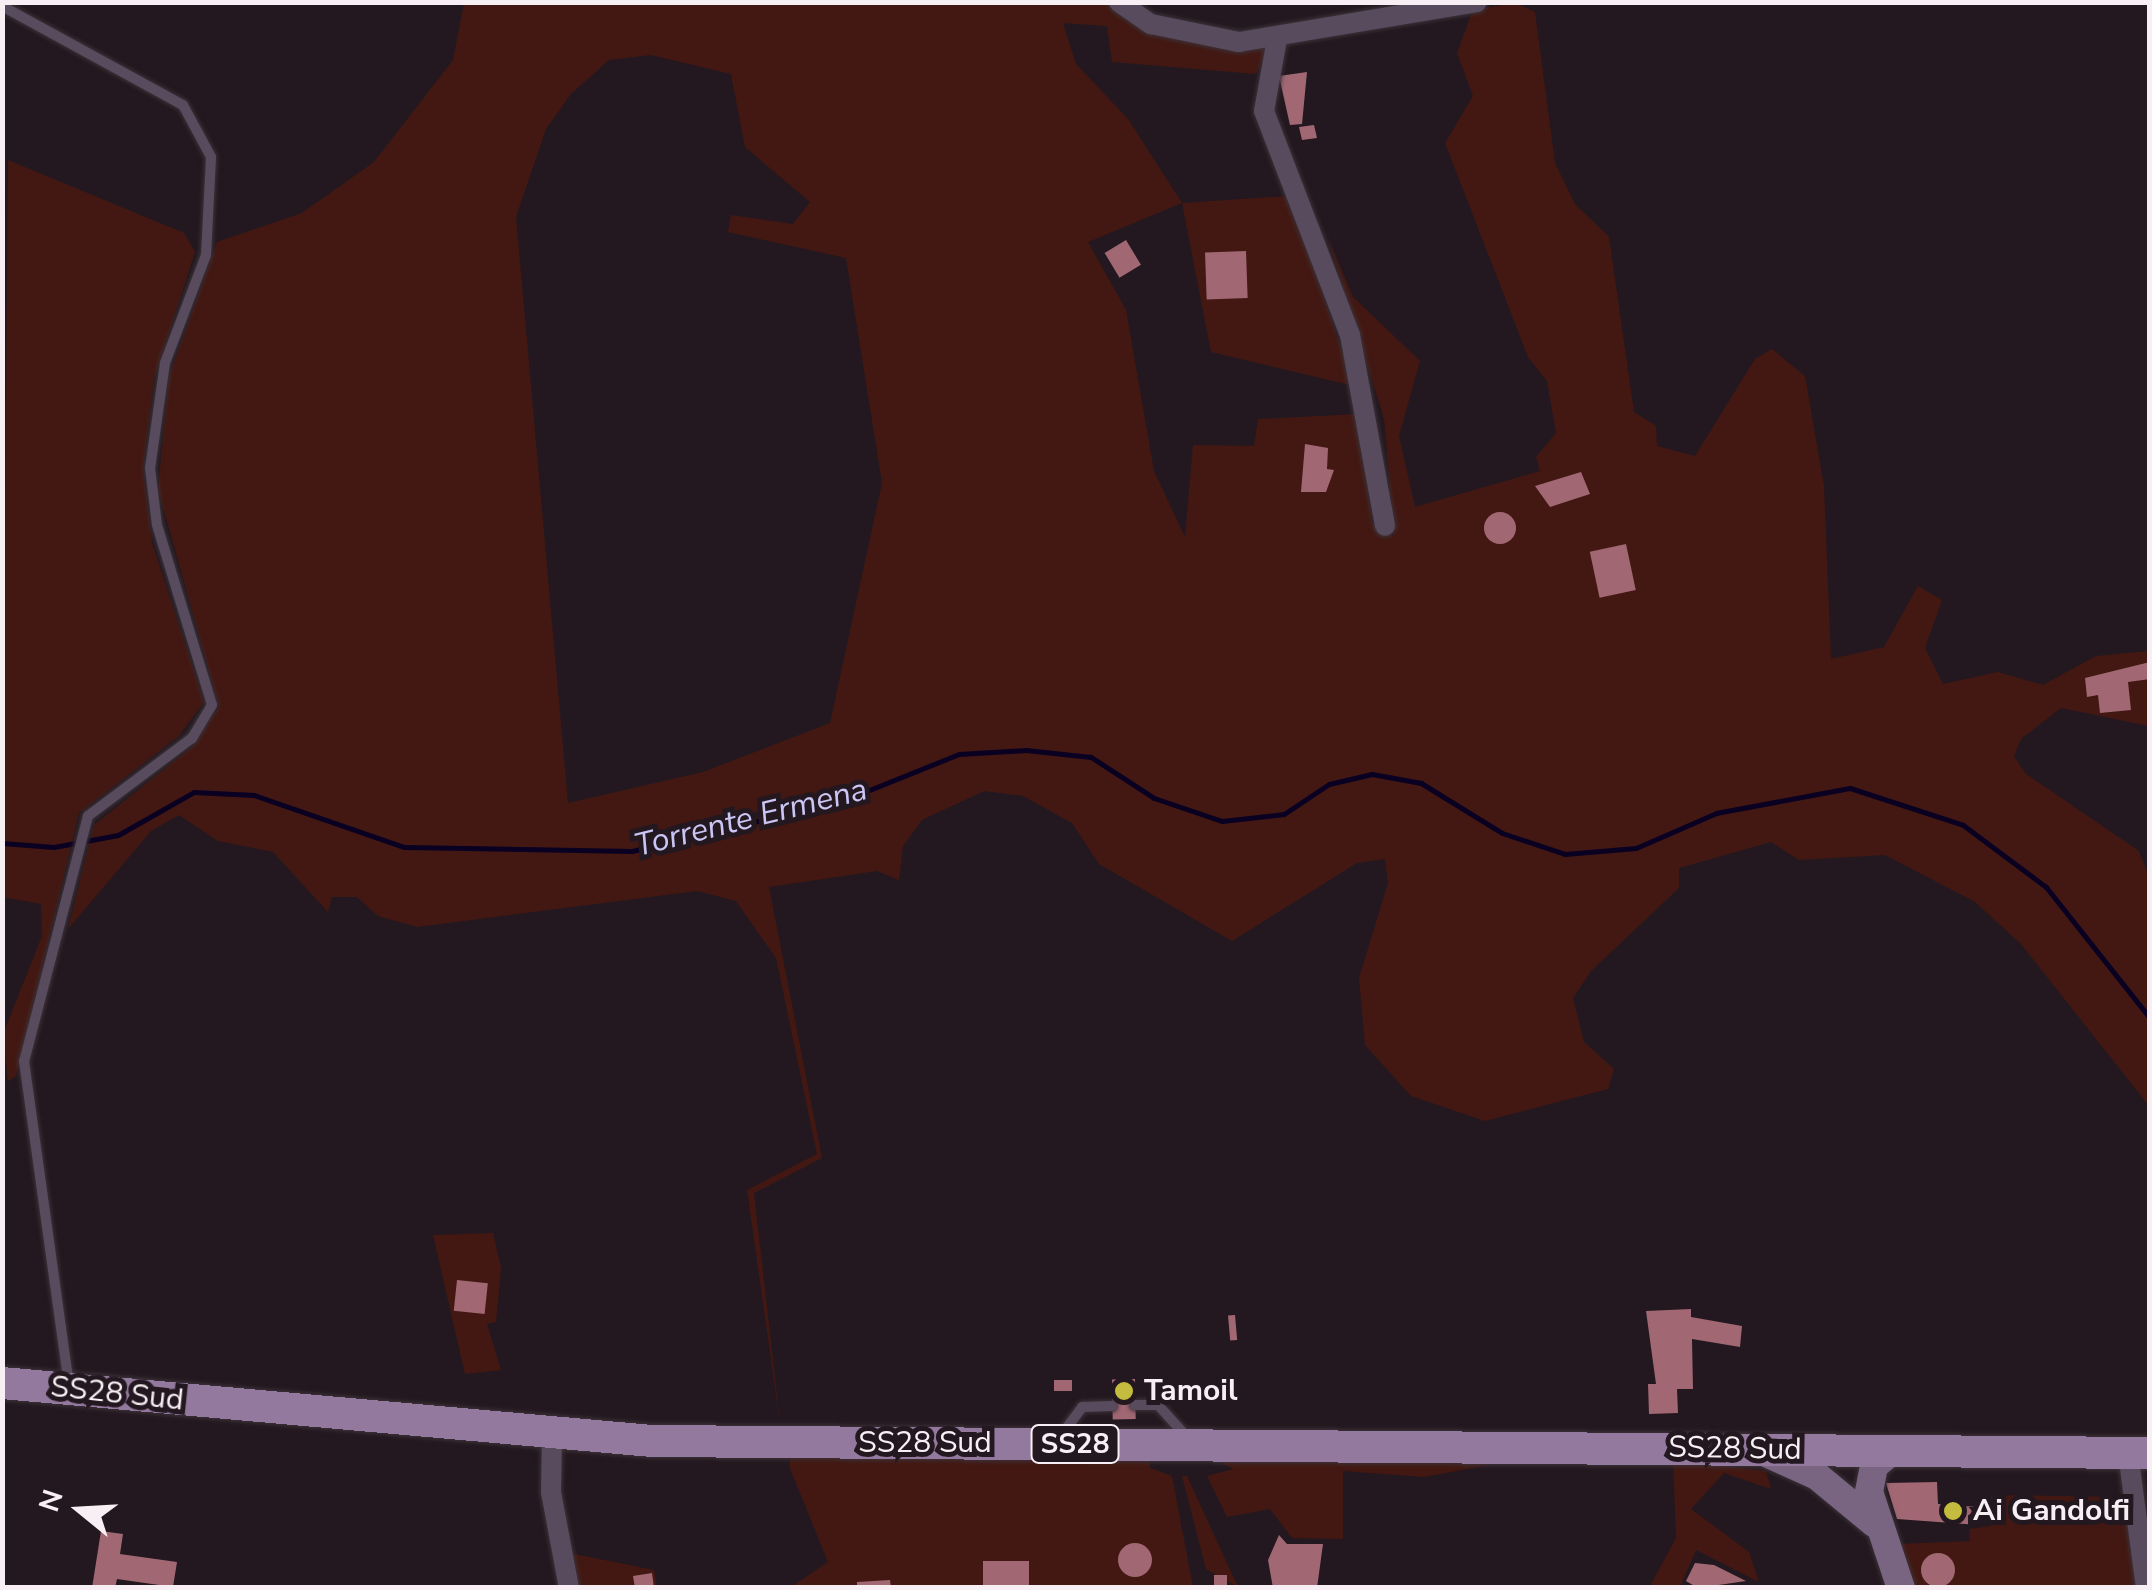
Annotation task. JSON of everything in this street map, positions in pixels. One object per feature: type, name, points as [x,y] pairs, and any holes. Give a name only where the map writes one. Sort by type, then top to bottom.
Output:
[{"type":"main road","name":"SS28 Sud","points":[[2,1383],[552,1436],[2139,1453]]},
{"type":"main road","points":[[1756,1449],[1840,1491],[1876,1525]]},
{"type":"main road","points":[[1840,1491],[1846,1450]]},
{"type":"main road","points":[[1846,1450],[1869,1480],[1876,1525],[1901,1588]]},
{"type":"main road","points":[[1869,1480],[1894,1450]]},
{"type":"street","points":[[1120,2],[1191,34],[1277,39],[1368,15],[1478,2]]},
{"type":"street","points":[[1277,39],[1264,112],[1350,335],[1385,526]]},
{"type":"street","points":[[552,1436],[550,1492],[569,1588]]},
{"type":"street","points":[[2139,1453],[2146,1588]]},
{"type":"lane","points":[[2,6],[182,105],[211,157],[206,254],[165,363],[150,468],[159,535],[212,705],[192,738],[112,792],[84,829],[23,1072],[70,1390]]},
{"type":"lane","points":[[1136,1405],[1158,1405],[1193,1445]]},
{"type":"lane","points":[[1054,1444],[1082,1406],[1112,1406]]},
{"type":"shaded area","points":[[464,3],[1106,3],[1131,20],[1270,46],[1256,74],[1112,62],[1107,26],[1063,23],[1076,64],[1128,119],[1182,203],[1088,242],[1126,310],[1154,471],[1185,537],[1193,445],[1254,446],[1258,419],[1357,414],[1372,522],[1394,536],[1384,419],[1327,235],[1353,297],[1420,361],[1399,436],[1415,507],[1540,471],[1536,457],[1556,433],[1547,381],[1528,357],[1445,143],[1473,96],[1457,53],[1473,10],[1515,3],[1535,12],[1555,163],[1575,204],[1609,237],[1634,412],[1656,426],[1657,446],[1695,456],[1755,359],[1772,349],[1805,376],[1824,486],[1831,659],[1884,647],[1918,586],[1942,600],[1925,648],[1943,684],[1998,672],[2043,685],[2096,656],[2149,651],[2149,726],[2061,708],[2021,739],[2014,756],[2026,774],[2139,851],[2150,879],[2149,1106],[2021,944],[1975,902],[1885,855],[1799,860],[1771,842],[1679,868],[1679,888],[1591,971],[1573,998],[1584,1042],[1614,1069],[1608,1089],[1485,1121],[1411,1096],[1365,1045],[1359,978],[1388,883],[1385,859],[1357,863],[1232,941],[1099,864],[1072,823],[1023,796],[984,791],[922,820],[903,846],[899,880],[877,871],[769,887],[822,1158],[754,1193],[781,1430],[747,1190],[817,1154],[776,958],[736,901],[697,891],[417,927],[378,916],[357,897],[332,897],[328,912],[273,852],[218,841],[179,815],[151,831],[68,929],[94,825],[192,747],[219,707],[158,489],[169,377],[217,242],[302,213],[374,162],[453,60]],"holes":[[[651,55],[731,74],[745,147],[810,202],[793,224],[731,215],[728,232],[846,258],[882,483],[830,723],[703,772],[568,803],[516,217],[546,129],[571,94],[609,60]]]},
{"type":"shaded area","points":[[8,160],[184,233],[195,252],[154,379],[143,469],[152,543],[204,702],[179,736],[79,813],[16,1076],[8,1081],[3,1034],[42,936],[41,904],[2,897]]},
{"type":"shaded area","points":[[1289,196],[1354,386],[1211,352],[1182,203]]},
{"type":"shaded area","points":[[493,1233],[501,1268],[496,1322],[487,1324],[501,1370],[465,1374],[433,1235]]},
{"type":"shaded area","points":[[792,1453],[1150,1457],[1150,1468],[1172,1476],[1193,1587],[791,1587],[828,1562],[789,1466]]},
{"type":"shaded area","points":[[1213,1458],[1516,1460],[1424,1477],[1343,1471],[1343,1539],[1292,1538],[1270,1509],[1227,1517],[1207,1476],[1233,1469]]},
{"type":"shaded area","points":[[1673,1460],[1766,1471],[1771,1489],[1724,1473],[1691,1509],[1749,1552],[1759,1582],[1696,1550],[1680,1587],[1649,1588],[1676,1538]]},
{"type":"shaded area","points":[[1182,1476],[1187,1476],[1238,1587],[1206,1569]]},
{"type":"shaded area","points":[[1991,1495],[2123,1497],[2140,1587],[1912,1587],[1897,1544],[1970,1541],[1969,1529],[1991,1526]]},
{"type":"shaded area","points":[[569,1553],[654,1570],[657,1587],[576,1587]]},
{"type":"building","points":[[1307,72],[1302,124],[1290,125],[1279,76]]},
{"type":"building","points":[[1314,125],[1317,138],[1302,140],[1299,127]]},
{"type":"building","points":[[1126,240],[1141,265],[1120,278],[1105,253]]},
{"type":"building","points":[[1246,251],[1248,298],[1207,299],[1205,252]]},
{"type":"building","points":[[1305,444],[1328,448],[1327,469],[1334,470],[1326,492],[1301,492]]},
{"type":"building","points":[[1581,472],[1590,494],[1550,507],[1535,486]]},
{"type":"building","points":[[1500,512],[1511,517],[1516,528],[1511,539],[1500,544],[1489,539],[1484,528],[1489,517]]},
{"type":"building","points":[[1626,544],[1636,590],[1600,598],[1590,552]]},
{"type":"building","points":[[2150,662],[2150,679],[2128,682],[2131,710],[2100,713],[2098,695],[2087,697],[2085,678]]},
{"type":"building","points":[[457,1280],[488,1283],[485,1314],[454,1311]]},
{"type":"building","points":[[1691,1309],[1691,1317],[1742,1326],[1740,1347],[1692,1339],[1693,1389],[1677,1389],[1678,1413],[1649,1414],[1648,1384],[1656,1384],[1646,1311]]},
{"type":"building","points":[[1235,1315],[1237,1340],[1230,1341],[1228,1316]]},
{"type":"building","points":[[1112,1379],[1135,1379],[1136,1419],[1113,1419]]},
{"type":"building","points":[[1054,1380],[1072,1380],[1072,1391],[1054,1391]]},
{"type":"building","points":[[1937,1482],[1938,1504],[1977,1507],[1979,1525],[1897,1519],[1886,1483]]},
{"type":"building","points":[[101,1531],[123,1534],[120,1554],[177,1562],[173,1587],[117,1579],[115,1588],[92,1588]]},
{"type":"building","points":[[1279,1535],[1287,1544],[1323,1544],[1317,1588],[1273,1588],[1268,1560]]},
{"type":"building","points":[[1135,1543],[1147,1548],[1152,1560],[1147,1572],[1135,1577],[1123,1572],[1118,1560],[1123,1548]]},
{"type":"building","points":[[1938,1553],[1950,1558],[1955,1570],[1950,1582],[1938,1587],[1926,1582],[1921,1570],[1926,1558]]},
{"type":"building","points":[[983,1561],[1029,1561],[1029,1588],[983,1588]]},
{"type":"building","points":[[1695,1563],[1714,1565],[1746,1581],[1698,1588],[1686,1581]]},
{"type":"building","points":[[652,1573],[654,1588],[635,1588],[633,1576]]},
{"type":"building","points":[[1214,1575],[1227,1575],[1227,1588],[1214,1588]]},
{"type":"building","points":[[890,1580],[891,1588],[857,1588],[857,1582]]},
{"type":"waterway","name":"Torrente Ermena","points":[[2,843],[54,847],[118,835],[194,792],[254,795],[404,847],[632,851],[842,801],[959,754],[1026,750],[1091,757],[1154,798],[1222,821],[1284,814],[1329,784],[1372,774],[1421,783],[1502,833],[1565,854],[1636,848],[1716,813],[1850,788],[1963,825],[2046,887],[2150,1018]]},
{"type":"place","name":"Tamoil","points":[[1124,1391]]},
{"type":"place","name":"Ai Gandolfi","points":[[1953,1511]]}]
